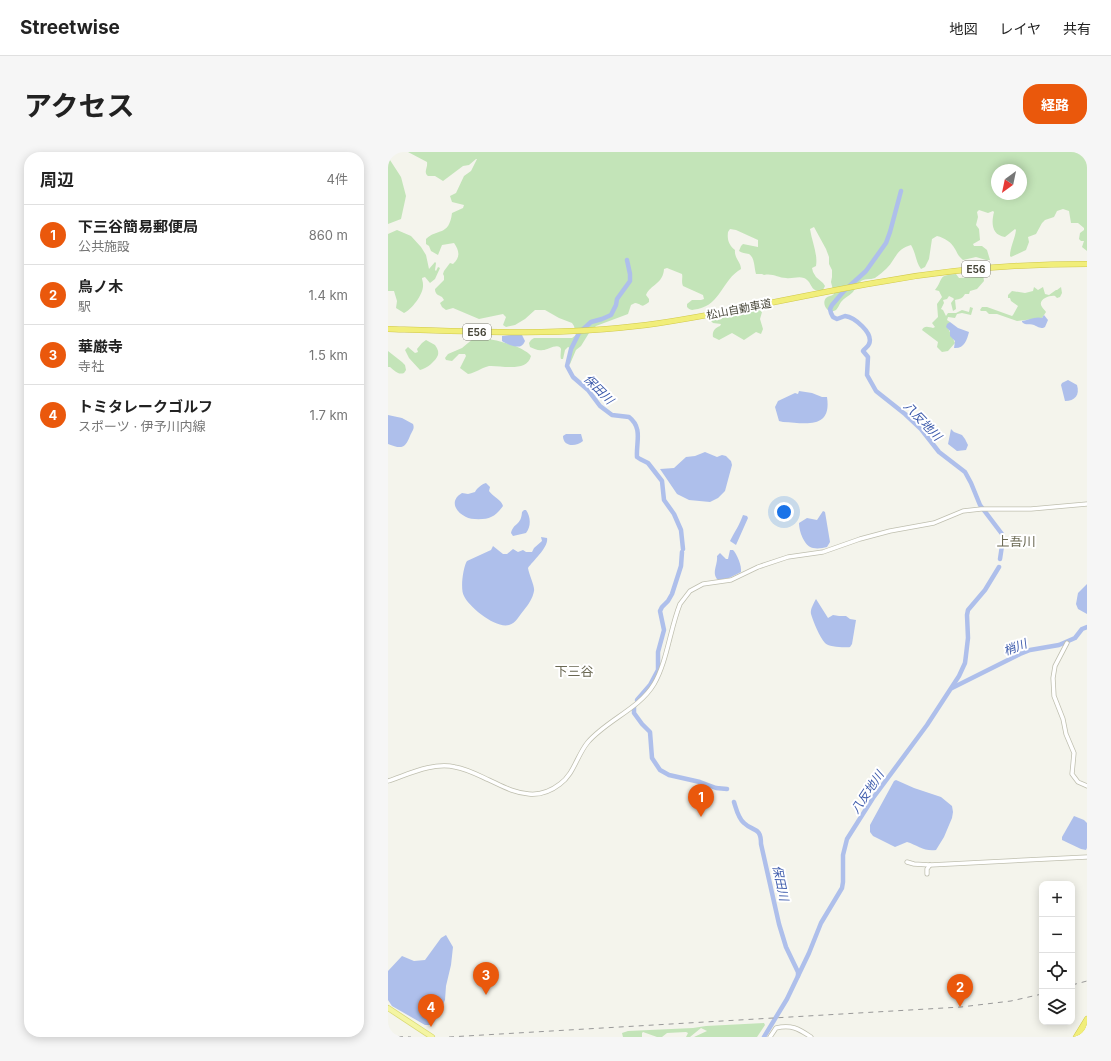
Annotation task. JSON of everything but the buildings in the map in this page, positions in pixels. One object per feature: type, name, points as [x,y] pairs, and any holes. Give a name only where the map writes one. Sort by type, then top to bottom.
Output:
[{"type":"highway","name":"松山自動車道","points":[[388,329],[500,332],[566,331],[615,328],[702,316],[866,284],[948,272],[1038,264],[1087,264]]},
{"type":"highway","points":[[1076,1037],[1087,1019]]},
{"type":"highway","points":[[1081,1037],[1087,1028]]},
{"type":"main road","points":[[388,1008],[432,1037]]},
{"type":"street","points":[[388,781],[425,769],[438,766],[447,766],[465,770],[519,793],[532,794],[549,790],[565,780],[591,739],[642,698],[652,687],[658,675],[680,604],[686,595],[696,587],[731,580],[754,568],[783,558],[824,552],[860,539],[890,531],[934,523],[963,511],[981,509],[1031,509],[1087,504]]},
{"type":"street","points":[[1067,644],[1055,666],[1053,678],[1054,696],[1063,719],[1066,734],[1074,753],[1072,774],[1078,782],[1087,786]]},
{"type":"street","points":[[907,862],[930,865],[1087,856]]},
{"type":"street","points":[[927,874],[927,870],[930,865]]},
{"type":"street","points":[[770,1037],[776,1028],[796,1027],[812,1037]]},
{"type":"green space","points":[[388,152],[391,152],[390,160],[401,177],[406,196],[401,219],[388,224]]},
{"type":"green space","points":[[408,152],[1087,152],[1087,251],[1082,247],[1084,241],[1079,239],[1080,233],[1084,230],[1084,228],[1078,223],[1071,223],[1069,211],[1063,209],[1057,211],[1054,217],[1045,220],[1036,234],[1028,237],[1029,242],[1026,250],[1011,257],[1011,249],[1016,230],[1015,229],[1005,237],[997,234],[993,225],[994,212],[988,213],[979,210],[977,212],[978,217],[976,225],[979,229],[980,240],[973,244],[974,246],[982,246],[987,250],[990,260],[976,257],[963,260],[950,242],[937,236],[932,239],[929,259],[925,267],[921,269],[919,267],[911,245],[906,247],[899,252],[883,272],[875,278],[862,281],[853,292],[842,301],[836,310],[830,311],[826,308],[824,303],[826,298],[834,294],[831,282],[832,270],[829,264],[829,257],[826,249],[814,227],[810,229],[816,252],[816,266],[812,268],[816,277],[825,286],[823,290],[819,291],[813,289],[809,282],[804,278],[783,278],[756,274],[751,256],[739,251],[743,244],[758,247],[758,240],[736,230],[730,229],[728,232],[728,240],[735,250],[741,269],[730,279],[712,302],[706,306],[693,310],[687,307],[687,304],[692,300],[704,299],[703,295],[683,286],[682,274],[667,268],[664,269],[659,281],[648,291],[646,295],[649,302],[643,306],[635,303],[631,305],[628,314],[596,326],[589,333],[581,346],[576,350],[570,364],[567,360],[570,348],[568,347],[565,350],[563,359],[561,359],[561,349],[558,346],[545,350],[536,350],[530,347],[529,343],[534,338],[572,338],[576,335],[572,323],[545,310],[535,310],[515,325],[506,327],[503,325],[506,317],[503,314],[479,319],[453,308],[446,310],[442,307],[440,303],[444,300],[436,293],[435,289],[444,280],[444,271],[450,263],[453,264],[456,261],[458,251],[454,243],[442,245],[438,255],[431,251],[429,246],[426,244],[426,239],[445,229],[448,226],[452,213],[463,208],[464,205],[452,202],[450,196],[456,193],[464,176],[471,171],[477,159],[469,165],[463,166],[443,181],[435,176],[428,176],[426,171],[427,162]]},
{"type":"green space","points":[[397,230],[411,236],[421,247],[426,255],[429,269],[435,262],[435,270],[436,271],[438,267],[440,268],[435,279],[430,283],[425,277],[422,278],[423,288],[420,297],[414,305],[404,313],[396,308],[397,301],[394,291],[388,291],[388,234]]},
{"type":"green space","points":[[979,273],[983,274],[984,281],[977,289],[970,291],[969,294],[965,294],[961,298],[955,300],[956,309],[953,311],[951,303],[954,299],[953,298],[949,296],[947,299],[943,300],[944,303],[941,309],[946,316],[948,313],[956,313],[962,310],[969,312],[970,307],[973,308],[971,315],[962,313],[957,314],[955,318],[948,317],[947,320],[950,322],[948,328],[955,343],[948,351],[942,352],[937,347],[938,342],[922,330],[925,327],[935,327],[932,323],[938,317],[937,304],[942,297],[939,291],[935,290],[942,278],[946,275],[956,274],[959,278],[976,277]]},
{"type":"green space","points":[[1034,287],[1038,290],[1043,287],[1045,294],[1049,295],[1061,287],[1062,293],[1060,297],[1057,298],[1055,296],[1050,296],[1042,300],[1042,307],[1046,312],[1042,318],[1017,321],[997,314],[989,314],[986,311],[980,310],[982,307],[987,307],[1012,316],[1018,306],[1011,301],[1010,298],[1008,298],[1008,295],[1012,291],[1025,293],[1033,291]]},
{"type":"green space","points":[[759,309],[762,312],[760,319],[763,329],[761,334],[756,332],[744,340],[732,333],[719,340],[713,337],[714,330],[721,324],[713,323],[711,321],[713,318]]},
{"type":"green space","points":[[474,338],[504,342],[520,348],[531,356],[529,361],[524,365],[513,367],[489,366],[468,374],[460,368],[466,356],[465,354],[459,354],[452,361],[446,360],[445,358],[448,354],[462,348]]},
{"type":"green space","points":[[426,340],[435,345],[438,355],[435,360],[420,370],[409,358],[405,350],[408,347],[415,353],[418,352],[417,349]]},
{"type":"green space","points":[[388,351],[405,365],[406,370],[404,373],[398,373],[388,367]]},
{"type":"green space","points":[[764,1023],[765,1025],[757,1037],[694,1037],[707,1031],[701,1028],[690,1037],[686,1037],[688,1033],[686,1032],[667,1033],[662,1037],[657,1037],[643,1032],[642,1037],[623,1037],[622,1033],[628,1031]]},
{"type":"water","points":[[1044,315],[1048,320],[1043,328],[1022,322],[1035,318],[1042,318]]},
{"type":"water","points":[[950,322],[958,328],[969,332],[963,345],[957,348],[954,348],[955,341],[950,336],[950,331],[946,327]]},
{"type":"water","points":[[522,335],[525,341],[522,346],[509,344],[502,341],[502,336]]},
{"type":"water","points":[[1068,380],[1077,385],[1078,392],[1074,399],[1065,401],[1061,385]]},
{"type":"water","points":[[799,391],[827,397],[827,408],[825,415],[821,420],[808,423],[779,421],[775,407],[778,401],[795,393],[798,394]]},
{"type":"water","points":[[388,415],[402,418],[414,426],[408,440],[402,447],[396,447],[388,444]]},
{"type":"water","points":[[951,429],[962,435],[965,439],[968,445],[966,450],[957,451],[948,444]]},
{"type":"water","points":[[566,434],[581,434],[583,441],[574,445],[567,444],[563,436]]},
{"type":"water","points":[[705,452],[717,457],[722,455],[726,456],[731,461],[732,465],[725,491],[718,498],[710,502],[689,500],[677,494],[660,469],[674,468],[686,457],[695,456]]},
{"type":"water","points":[[486,483],[490,487],[489,491],[502,504],[502,508],[495,515],[486,519],[471,519],[462,515],[456,509],[455,505],[458,496],[462,493],[468,494],[475,492],[480,486]]},
{"type":"water","points":[[524,510],[526,510],[529,516],[529,528],[526,533],[513,536],[511,533],[512,530],[519,522]]},
{"type":"water","points":[[823,511],[825,512],[830,542],[827,547],[813,548],[807,544],[801,534],[799,523],[807,518],[817,520]]},
{"type":"water","points":[[743,515],[747,516],[748,518],[736,545],[730,541]]},
{"type":"water","points":[[541,537],[547,538],[546,546],[528,568],[534,586],[533,594],[529,604],[516,621],[509,625],[497,624],[471,606],[464,596],[462,589],[463,573],[467,561],[491,550],[493,546],[503,554],[507,554],[513,549],[518,552],[523,550],[526,552],[532,552],[534,548],[542,541]]},
{"type":"water","points":[[730,550],[733,550],[738,557],[741,572],[729,578],[718,580],[715,575],[717,556],[720,553],[728,559]]},
{"type":"water","points":[[1087,584],[1087,614],[1078,609],[1076,604],[1078,593]]},
{"type":"water","points":[[816,599],[828,618],[833,615],[846,616],[850,619],[856,620],[852,644],[850,647],[833,646],[823,641],[811,614]]},
{"type":"water","points":[[896,780],[941,797],[952,806],[952,818],[944,837],[936,850],[925,849],[907,842],[895,847],[873,836],[870,832],[870,825],[894,781]]},
{"type":"water","points":[[1074,816],[1084,820],[1087,823],[1086,850],[1062,840],[1062,837]]},
{"type":"water","points":[[446,935],[453,947],[445,1000],[435,1021],[430,1025],[425,1025],[392,1006],[388,1000],[388,971],[402,956],[414,961],[425,960],[441,938]]},
{"type":"waterway","name":"八反地川","points":[[901,191],[886,243],[866,271],[844,291],[832,305],[830,309],[831,313],[833,317],[837,319],[845,316],[853,319],[858,322],[869,335],[869,344],[863,351],[868,357],[867,375],[876,391],[921,429],[939,452],[965,472],[980,505],[1002,534],[1003,539],[1000,559]]},
{"type":"waterway","name":"保田川","points":[[627,260],[630,281],[617,299],[611,315],[591,322],[579,333],[571,349],[567,366],[573,377],[588,390],[600,406],[612,415],[629,417],[633,421],[636,426],[638,436],[637,457],[648,463],[662,481],[664,500],[674,514],[681,530],[683,549]]},
{"type":"waterway","name":"保田川","points":[[637,700],[650,685],[658,670],[658,652],[664,630],[660,611],[672,594],[681,566],[682,552]]},
{"type":"waterway","name":"八反地川","points":[[764,1037],[787,999],[809,953],[821,923],[842,888],[843,855],[847,839],[873,798],[927,725],[959,676],[965,663],[968,638],[968,610],[985,590],[999,567]]},
{"type":"waterway","name":"梢川","points":[[952,688],[1020,654],[1030,650],[1059,645],[1075,638],[1082,629],[1087,627]]},
{"type":"waterway","name":"保田川","points":[[634,706],[634,713],[650,732],[652,758],[660,770],[669,775],[700,782],[716,788],[727,789]]},
{"type":"waterway","name":"保田川","points":[[734,802],[742,821],[760,834],[779,924],[786,947],[798,972],[798,976]]},
{"type":"railway","points":[[1075,984],[1087,981]]},
{"type":"railway","points":[[449,1037],[961,1007],[1011,1001],[1039,995]]},
{"type":"railway","points":[[388,1036],[411,1037]]},
{"type":"place","name":"下三谷簡易郵便局","points":[[701,817]]},
{"type":"place","name":"華厳寺","points":[[486,995]]},
{"type":"place","name":"鳥ノ木","points":[[960,1007]]},
{"type":"place","name":"トミタレークゴルフ","points":[[431,1027]]},
{"type":"district","name":"上吾川","points":[[1016,541]]},
{"type":"district","name":"下三谷","points":[[574,671]]}]
